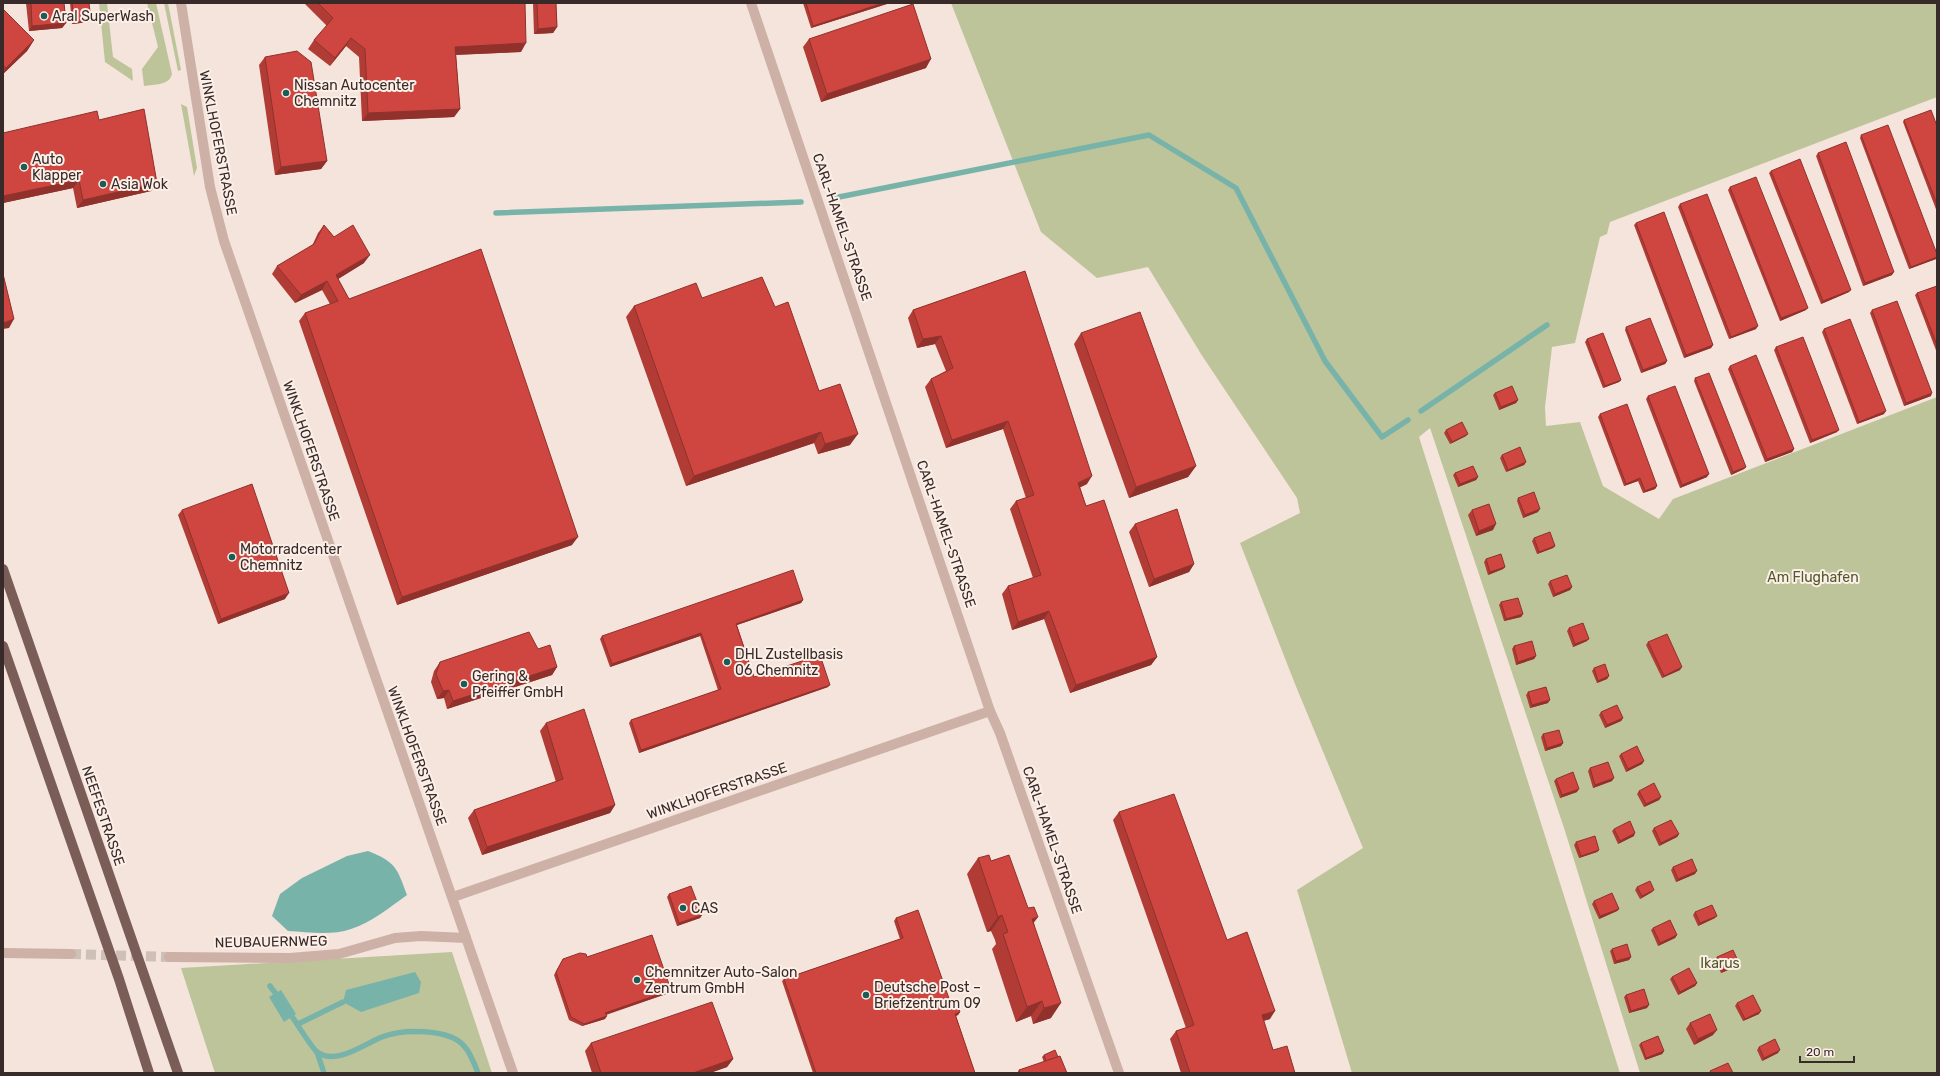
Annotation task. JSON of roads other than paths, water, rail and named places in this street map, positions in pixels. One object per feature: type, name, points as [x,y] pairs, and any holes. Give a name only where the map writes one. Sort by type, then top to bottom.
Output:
[{"type":"main road","name":"NEEFESTRASSE","points":[[3,569],[178,1073]]},
{"type":"main road","points":[[3,646],[119,979],[149,1073]]},
{"type":"street","name":"WINKLHOFERSTRASSE","points":[[181,3],[210,187],[224,241],[384,706],[453,897],[513,1073]]},
{"type":"street","name":"CARL-HAMEL-STRASSE","points":[[751,3],[990,711],[1003,740],[1119,1073]]},
{"type":"street","name":"WINKLHOFERSTRASSE","points":[[453,897],[990,711]]},
{"type":"street","name":"NEUBAUERNWEG","points":[[169,957],[290,958],[339,954],[395,938],[421,936],[466,938]]},
{"type":"street","points":[[3,953],[71,954]]},
{"type":"water","points":[[368,851],[384,859],[394,867],[401,878],[407,895],[380,914],[366,923],[351,929],[328,933],[288,931],[272,916],[280,894],[302,878],[347,856]]},
{"type":"water","points":[[415,972],[421,982],[419,993],[361,1012],[343,1002],[346,990]]},
{"type":"water","points":[[281,990],[296,1014],[284,1022],[269,997]]},
{"type":"waterway","points":[[834,198],[1149,135],[1236,188],[1325,361],[1382,437],[1408,420]]},
{"type":"waterway","points":[[496,213],[801,202]]},
{"type":"waterway","points":[[1421,411],[1547,325]]},
{"type":"waterway","points":[[270,986],[279,998]]},
{"type":"waterway","points":[[298,1024],[343,1002]]},
{"type":"waterway","points":[[289,1012],[314,1049],[325,1056],[333,1057],[341,1055],[359,1049],[391,1034],[401,1032],[437,1033],[457,1040],[464,1046],[478,1073]]},
{"type":"waterway","points":[[317,1052],[324,1073]]},
{"type":"tunnel","points":[[71,954],[169,957]]},
{"type":"place","name":"Aral SuperWash","points":[[44,16]]},
{"type":"place","name":"Nissan Autocenter Chemnitz","points":[[286,93]]},
{"type":"place","name":"Auto Klapper","points":[[24,167]]},
{"type":"place","name":"Asia Wok","points":[[103,184]]},
{"type":"place","name":"Motorradcenter Chemnitz","points":[[232,557]]},
{"type":"place","name":"DHL Zustellbasis 06 Chemnitz","points":[[727,662]]},
{"type":"place","name":"Gering & Pfeiffer GmbH","points":[[464,684]]},
{"type":"place","name":"CAS","points":[[683,908]]},
{"type":"place","name":"Chemnitzer Auto-Salon Zentrum GmbH","points":[[637,980]]},
{"type":"place","name":"Deutsche Post – Briefzentrum 09","points":[[866,995]]},
{"type":"park label","name":"Am Flughafen","points":[[1813,577]]},
{"type":"park label","name":"Ikarus","points":[[1720,963]]}]
